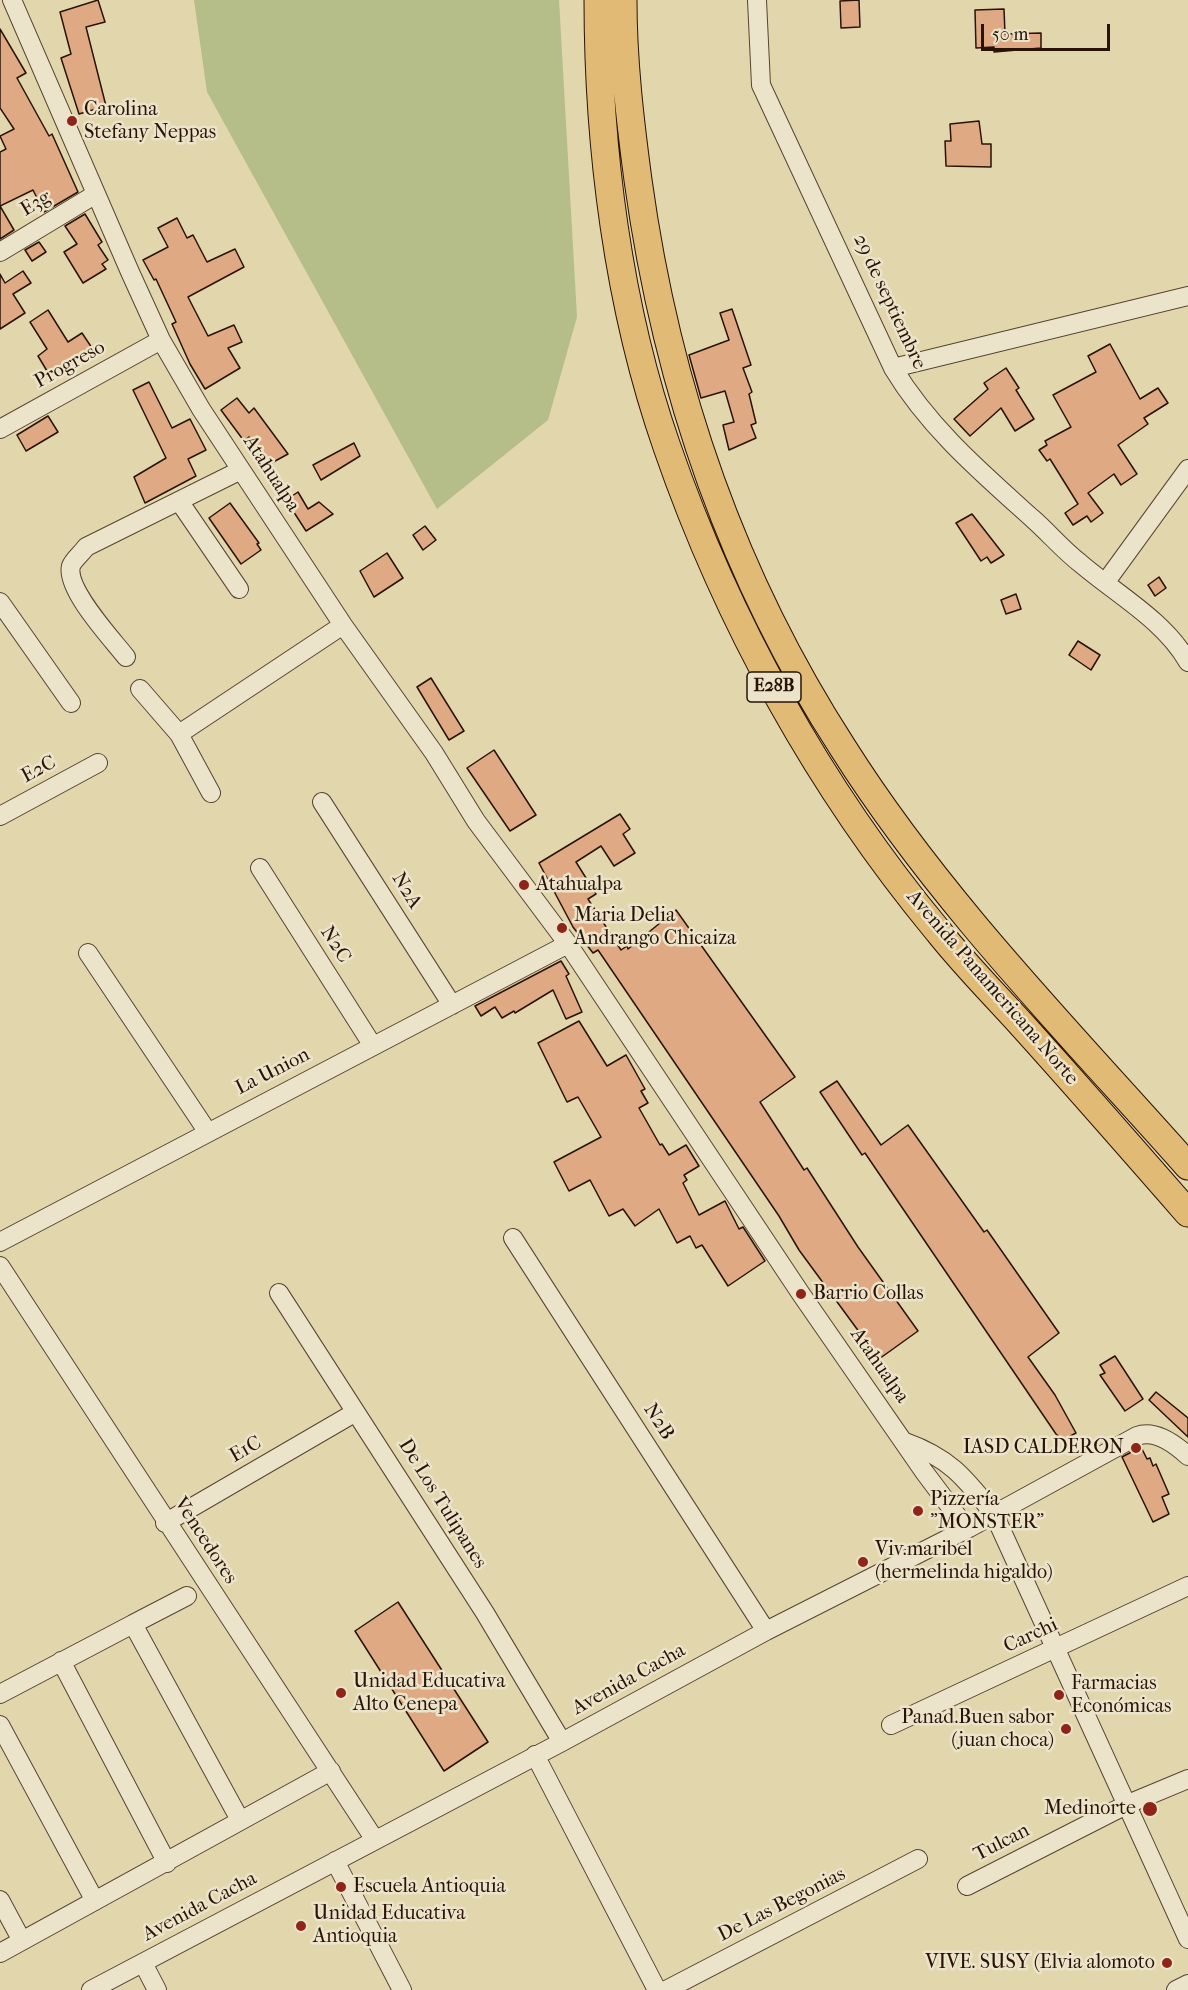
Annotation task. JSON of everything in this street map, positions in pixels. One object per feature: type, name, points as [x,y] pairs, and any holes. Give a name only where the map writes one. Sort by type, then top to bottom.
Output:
[{"type":"highway","name":"Avenida Panamericana Norte","points":[[598,0],[598,47],[612,212],[630,316],[666,445],[720,582],[793,724],[869,840],[938,931],[1188,1213]]},
{"type":"highway","name":"Avenida Panamericana Norte","points":[[623,0],[626,96],[651,270],[693,435],[758,596],[796,672],[868,786],[970,921],[1188,1166]]},
{"type":"street","name":"Atahualpa","points":[[12,0],[162,340],[201,410],[343,625],[434,753],[476,821],[568,944],[903,1442],[967,1529]]},
{"type":"street","name":"29 de septiembre","points":[[757,0],[761,85],[893,368],[909,394],[961,454],[1078,562],[1180,647],[1188,662]]},
{"type":"street","name":"E3g","points":[[0,252],[96,194]]},
{"type":"street","points":[[893,368],[1188,296]]},
{"type":"street","name":"Progreso","points":[[0,429],[162,340]]},
{"type":"street","points":[[1105,583],[1188,469]]},
{"type":"street","points":[[126,657],[78,593],[71,578],[72,565],[86,548],[242,470]]},
{"type":"street","points":[[179,501],[239,589]]},
{"type":"street","points":[[0,602],[71,703]]},
{"type":"street","points":[[179,734],[343,625]]},
{"type":"street","points":[[140,689],[179,734],[211,793]]},
{"type":"street","name":"E2C","points":[[0,816],[98,764]]},
{"type":"street","name":"N2A","points":[[322,802],[452,1005]]},
{"type":"street","name":"N2C","points":[[260,868],[373,1046]]},
{"type":"street","name":"La Union","points":[[0,1242],[207,1131],[568,944]]},
{"type":"street","points":[[88,953],[207,1131]]},
{"type":"street","name":"N2B","points":[[513,1238],[766,1631]]},
{"type":"street","name":"Vencedores","points":[[0,1266],[165,1523],[375,1840]]},
{"type":"street","name":"De Los Tulipanes","points":[[279,1293],[485,1613],[562,1742]]},
{"type":"street","name":"E1C","points":[[165,1523],[349,1416]]},
{"type":"street","name":"Avenida Cacha","points":[[91,1990],[562,1742],[766,1631],[967,1529],[1141,1434],[1159,1437],[1188,1456]]},
{"type":"street","points":[[903,1442],[940,1457],[956,1471],[994,1514],[1188,1939]]},
{"type":"street","name":"Carchi","points":[[891,1725],[1188,1586]]},
{"type":"street","points":[[0,1694],[186,1596]]},
{"type":"street","points":[[133,1624],[240,1820]]},
{"type":"street","points":[[61,1661],[166,1863]]},
{"type":"street","points":[[0,1725],[95,1901]]},
{"type":"street","points":[[535,1755],[657,1990]]},
{"type":"street","points":[[0,1953],[331,1771]]},
{"type":"street","name":"Tulcan","points":[[967,1886],[1128,1804],[1188,1779]]},
{"type":"street","name":"De Las Begonias","points":[[666,1990],[918,1859]]},
{"type":"street","points":[[335,1861],[402,1990]]},
{"type":"street","points":[[0,1900],[22,1941]]},
{"type":"street","points":[[143,1963],[157,1990]]},
{"type":"street","points":[[1176,1990],[1188,1984]]},
{"type":"green space","points":[[194,0],[559,0],[577,317],[548,420],[437,509],[207,92]]},
{"type":"building","points":[[98,0],[105,22],[86,27],[106,106],[79,114],[61,58],[71,54],[60,12]]},
{"type":"building","points":[[859,0],[860,27],[841,28],[840,1]]},
{"type":"building","points":[[1004,9],[1005,34],[1041,33],[1041,48],[994,52],[994,47],[976,48],[975,10]]},
{"type":"building","points":[[0,29],[26,73],[17,78],[49,136],[52,134],[78,192],[44,212],[33,190],[0,206],[0,152],[6,149],[0,136],[14,129],[0,108]]},
{"type":"building","points":[[979,121],[982,144],[991,144],[991,167],[946,166],[945,141],[951,141],[950,124]]},
{"type":"building","points":[[0,206],[14,230],[0,239]]},
{"type":"building","points":[[85,214],[102,242],[98,245],[108,260],[102,264],[106,269],[83,283],[64,252],[77,244],[65,226]]},
{"type":"building","points":[[177,218],[187,238],[193,235],[207,262],[235,249],[244,267],[188,297],[208,336],[234,325],[242,342],[228,348],[240,368],[205,389],[190,364],[172,324],[176,322],[156,279],[154,280],[143,260],[168,247],[158,228]]},
{"type":"building","points":[[39,242],[46,252],[32,261],[25,250]]},
{"type":"building","points":[[23,271],[31,283],[13,294],[25,313],[0,329],[0,274],[5,283]]},
{"type":"building","points":[[732,309],[751,365],[743,368],[752,392],[749,394],[756,423],[751,425],[756,438],[729,450],[723,425],[734,422],[725,391],[701,398],[689,355],[729,340],[720,313]]},
{"type":"building","points":[[48,310],[68,342],[82,333],[92,348],[50,376],[38,356],[47,349],[30,322]]},
{"type":"building","points":[[1110,344],[1140,399],[1158,388],[1168,403],[1144,418],[1148,424],[1118,445],[1137,474],[1121,485],[1114,474],[1088,493],[1103,513],[1091,522],[1087,516],[1073,525],[1065,513],[1078,504],[1050,459],[1047,461],[1039,450],[1047,445],[1045,441],[1071,427],[1053,395],[1096,372],[1088,356]]},
{"type":"building","points":[[1006,368],[1019,388],[1016,390],[1034,419],[1015,431],[1001,408],[970,436],[954,419],[988,389],[984,383]]},
{"type":"building","points":[[149,382],[172,428],[190,419],[206,450],[188,459],[196,476],[145,503],[134,477],[166,458],[133,390]]},
{"type":"building","points":[[237,398],[249,413],[254,408],[288,454],[266,466],[249,437],[244,441],[221,410]]},
{"type":"building","points":[[48,416],[58,432],[26,451],[17,435]]},
{"type":"building","points":[[354,443],[360,456],[321,480],[313,465]]},
{"type":"building","points":[[298,492],[308,509],[319,502],[333,514],[306,531],[286,500]]},
{"type":"building","points":[[230,503],[259,543],[257,544],[261,550],[241,564],[209,518]]},
{"type":"building","points":[[972,514],[1004,555],[991,563],[987,557],[981,561],[956,523]]},
{"type":"building","points":[[425,526],[436,540],[423,550],[413,535]]},
{"type":"building","points":[[387,553],[403,578],[374,597],[360,571]]},
{"type":"building","points":[[1159,577],[1166,588],[1155,596],[1148,585]]},
{"type":"building","points":[[1016,594],[1021,609],[1006,614],[1001,600]]},
{"type":"building","points":[[1078,641],[1100,655],[1091,670],[1069,655]]},
{"type":"building","points":[[431,678],[464,731],[449,740],[417,687]]},
{"type":"building","points":[[494,750],[536,815],[510,831],[467,768]]},
{"type":"building","points":[[620,814],[630,829],[623,834],[635,853],[614,866],[601,846],[576,862],[596,894],[588,899],[621,950],[627,946],[628,949],[676,910],[795,1077],[760,1102],[804,1170],[807,1168],[858,1247],[918,1331],[879,1359],[799,1250],[779,1216],[598,950],[593,953],[573,927],[539,863]]},
{"type":"building","points":[[561,961],[569,974],[566,976],[582,1012],[566,1019],[553,990],[515,1013],[514,1011],[502,1018],[495,1007],[481,1016],[475,1006]]},
{"type":"building","points":[[579,1021],[607,1066],[626,1055],[645,1089],[641,1091],[648,1103],[639,1108],[660,1145],[662,1144],[669,1155],[686,1145],[699,1166],[684,1175],[687,1180],[683,1183],[699,1215],[725,1201],[739,1229],[743,1227],[765,1261],[728,1286],[702,1245],[696,1248],[690,1236],[677,1243],[659,1209],[635,1226],[623,1209],[609,1216],[590,1180],[569,1191],[554,1162],[601,1137],[578,1097],[567,1102],[538,1043]]},
{"type":"building","points":[[837,1081],[881,1145],[908,1125],[984,1232],[987,1230],[1059,1333],[1028,1357],[1055,1395],[1076,1433],[1063,1440],[1056,1434],[865,1153],[862,1155],[820,1092]]},
{"type":"building","points":[[1115,1356],[1143,1399],[1125,1411],[1100,1375],[1105,1373],[1100,1365]]},
{"type":"building","points":[[1156,1392],[1188,1418],[1188,1437],[1149,1400]]},
{"type":"building","points":[[1141,1447],[1153,1466],[1156,1464],[1169,1494],[1162,1497],[1169,1514],[1153,1522],[1122,1457]]},
{"type":"building","points":[[398,1602],[488,1742],[444,1771],[355,1631]]},
{"type":"place","name":"Carolina Stefany Neppas","points":[[72,121]]},
{"type":"place","name":"Atahualpa","points":[[524,885]]},
{"type":"place","name":"Maria Delia Andrango Chicaiza","points":[[562,928]]},
{"type":"place","name":"Barrio Collas","points":[[801,1294]]},
{"type":"place","name":"IASD CALDERON","points":[[1136,1448]]},
{"type":"place","name":"Pizzería \"MONSTER\"","points":[[918,1511]]},
{"type":"place","name":"Viv.maribel (hermelinda higaldo)","points":[[863,1562]]},
{"type":"place","name":"Unidad Educativa Alto Cenepa","points":[[341,1693]]},
{"type":"place","name":"Farmacias Económicas","points":[[1059,1695]]},
{"type":"place","name":"Panad.Buen sabor (juan choca)","points":[[1066,1729]]},
{"type":"place","name":"Medinorte","points":[[1150,1809]]},
{"type":"place","name":"Escuela Antioquia","points":[[341,1887]]},
{"type":"place","name":"Unidad Educativa Antioquia","points":[[301,1926]]},
{"type":"place","name":"VIVE. SUSY (Elvia alomoto","points":[[1167,1963]]}]
